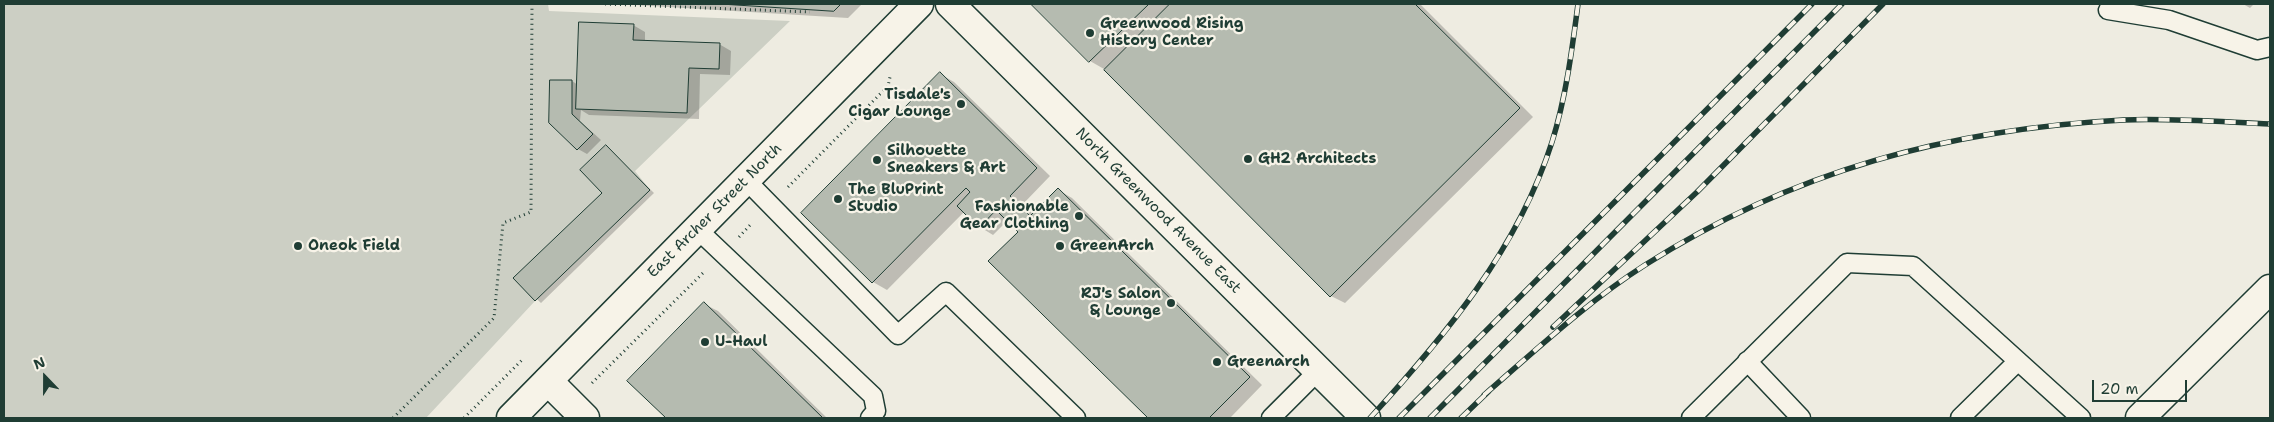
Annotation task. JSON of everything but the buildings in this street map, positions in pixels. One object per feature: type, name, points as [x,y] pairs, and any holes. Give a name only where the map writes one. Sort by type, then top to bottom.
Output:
[{"type":"street","name":"East Archer Street North","points":[[511,418],[919,4]]},
{"type":"street","name":"North Greenwood Avenue East","points":[[950,4],[1366,418]]},
{"type":"street","points":[[2148,415],[2270,288]]},
{"type":"street","points":[[548,381],[585,418]]},
{"type":"lane","points":[[2108,10],[2169,20],[2257,50],[2270,47]]},
{"type":"lane","points":[[746,180],[898,335],[946,292],[1076,418]]},
{"type":"lane","points":[[697,229],[873,396],[876,411],[870,418]]},
{"type":"lane","points":[[1691,418],[1747,360],[1847,263],[1913,266],[2081,418]]},
{"type":"lane","points":[[1747,360],[1801,418]]},
{"type":"lane","points":[[1960,418],[2018,361]]},
{"type":"lane","points":[[1271,418],[1318,371]]},
{"type":"path","points":[[393,418],[494,318],[503,223],[531,212],[532,4]]},
{"type":"path","points":[[605,4],[810,12]]},
{"type":"shaded area","name":"Oneok Field","points":[[4,4],[548,4],[549,11],[790,21],[635,171],[650,190],[535,301],[426,418],[4,418]]},
{"type":"railway","points":[[1370,418],[1452,323],[1499,255],[1520,219],[1537,181],[1557,125],[1568,73],[1578,4]]},
{"type":"railway","points":[[1399,418],[1812,4]]},
{"type":"railway","points":[[1430,418],[1842,4]]},
{"type":"railway","points":[[1553,327],[1697,192],[1883,4]]},
{"type":"railway","points":[[1484,395],[1582,311],[1645,265],[1701,232],[1758,204],[1815,180],[1874,161],[1934,145],[1996,133],[2059,125],[2123,120],[2197,120],[2270,124]]},
{"type":"railway","points":[[1461,418],[1489,391]]},
{"type":"place","name":"Greenwood Rising History Center","points":[[1090,33]]},
{"type":"place","name":"Tisdale's Cigar Lounge","points":[[961,104]]},
{"type":"place","name":"GH2 Architects","points":[[1248,159]]},
{"type":"place","name":"Silhouette Sneakers & Art","points":[[877,160]]},
{"type":"place","name":"The BluPrint Studio","points":[[838,199]]},
{"type":"place","name":"Fashionable Gear Clothing","points":[[1079,216]]},
{"type":"place","name":"Oneok Field","points":[[298,246]]},
{"type":"place","name":"GreenArch","points":[[1060,246]]},
{"type":"place","name":"RJ's Salon & Lounge","points":[[1171,303]]},
{"type":"place","name":"U-Haul","points":[[705,342]]},
{"type":"place","name":"Greenarch","points":[[1217,362]]}]
